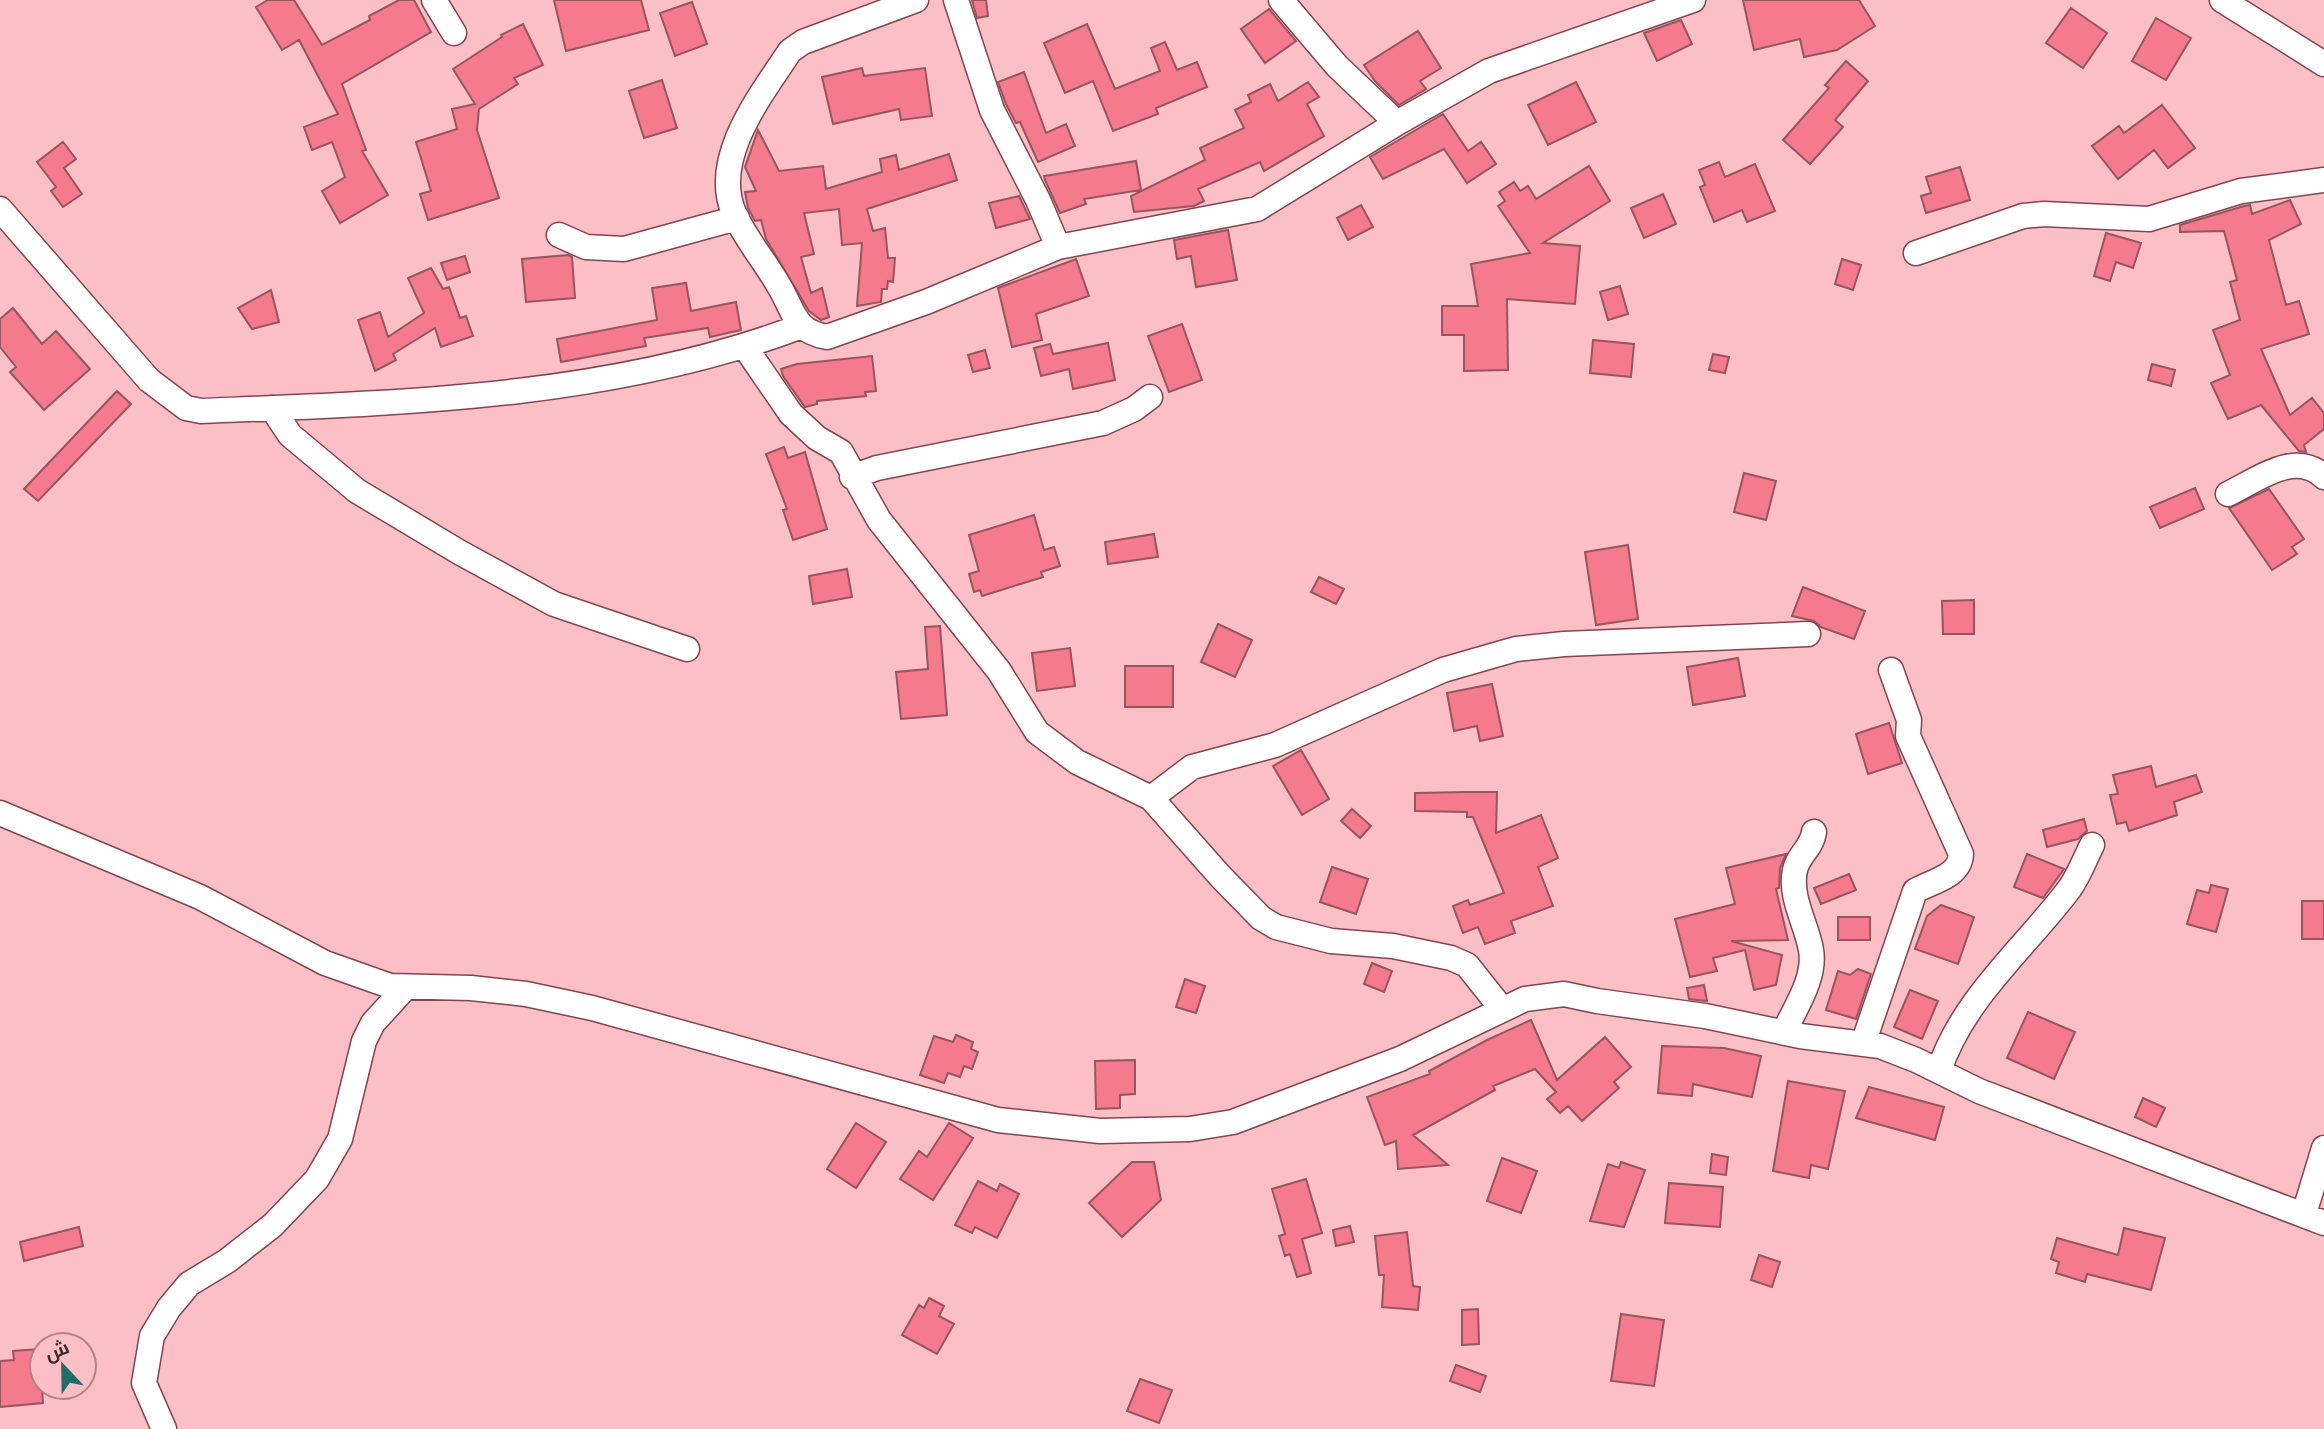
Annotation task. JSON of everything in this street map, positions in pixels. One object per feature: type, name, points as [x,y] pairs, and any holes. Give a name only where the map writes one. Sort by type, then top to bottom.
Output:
[{"type":"street","points":[[434,0],[454,33]]},
{"type":"street","points":[[799,327],[779,284],[750,244],[737,218],[729,191],[736,143],[790,51],[803,42],[916,0]]},
{"type":"street","points":[[956,0],[992,110],[1038,200],[1058,247]]},
{"type":"street","points":[[1281,0],[1336,66],[1397,123]]},
{"type":"street","points":[[0,209],[149,380],[186,408],[201,411],[272,408],[584,384],[745,347],[799,327],[827,337],[926,302],[1058,247],[1257,209],[1397,123],[1489,71],[1693,0]]},
{"type":"street","points":[[2222,0],[2324,64]]},
{"type":"street","points":[[1916,253],[2023,216],[2044,214],[2111,220],[2150,219],[2241,191],[2324,180]]},
{"type":"street","points":[[559,235],[586,247],[624,249],[737,218]]},
{"type":"street","points":[[745,347],[791,414],[817,438],[838,448],[852,477],[879,520],[999,671],[1037,732],[1077,762],[1151,798],[1261,918],[1276,927],[1331,942],[1393,946],[1451,958],[1467,965],[1502,1009]]},
{"type":"street","points":[[852,477],[877,468],[1103,423],[1134,409],[1150,397]]},
{"type":"street","points":[[272,408],[290,436],[357,491],[459,552],[554,604],[687,649]]},
{"type":"street","points":[[2228,494],[2292,464],[2304,465],[2324,477]]},
{"type":"street","points":[[1151,798],[1192,767],[1275,745],[1443,670],[1516,649],[1564,644],[1808,634]]},
{"type":"street","points":[[1863,1044],[1915,891],[1955,871],[1960,864],[1961,854],[1908,736],[1909,720],[1891,670]]},
{"type":"street","points":[[0,813],[200,897],[325,963],[390,986],[471,988],[539,997],[718,1041],[998,1120],[1100,1131],[1190,1129],[1233,1122],[1400,1059],[1502,1009],[1525,999],[1545,995],[1582,996],[1597,1001],[1705,1016],[1784,1032],[1880,1046],[1979,1091],[2314,1218],[2324,1148]]},
{"type":"street","points":[[1784,1032],[1811,971],[1812,952],[1795,892],[1795,869],[1812,843],[1814,832]]},
{"type":"street","points":[[1939,1071],[1958,1028],[2005,963],[2071,887],[2092,845]]},
{"type":"street","points":[[164,1429],[144,1383],[152,1336],[188,1284],[228,1261],[273,1225],[317,1179],[340,1139],[364,1041],[373,1023],[405,988]]},
{"type":"building","points":[[268,0],[294,0],[322,45],[370,20],[369,16],[399,0],[414,0],[431,32],[342,84],[366,150],[362,151],[388,195],[340,223],[322,191],[345,177],[332,142],[312,150],[304,127],[338,114],[299,40],[282,50],[256,7]]},
{"type":"building","points":[[554,0],[641,0],[649,30],[566,51]]},
{"type":"building","points":[[972,0],[986,0],[988,16],[977,18]]},
{"type":"building","points":[[1743,0],[1859,0],[1875,26],[1837,50],[1804,57],[1800,39],[1754,50]]},
{"type":"building","points":[[692,2],[707,44],[675,56],[660,13]]},
{"type":"building","points":[[2071,8],[2107,33],[2083,68],[2046,43]]},
{"type":"building","points":[[1269,9],[1296,41],[1265,63],[1241,29]]},
{"type":"building","points":[[2156,18],[2191,38],[2166,80],[2132,61]]},
{"type":"building","points":[[1681,20],[1692,44],[1657,61],[1644,33]]},
{"type":"building","points":[[523,24],[543,65],[514,78],[518,84],[479,109],[477,130],[499,198],[428,220],[420,194],[431,191],[416,142],[457,129],[452,109],[475,104],[453,69],[502,37],[501,35]]},
{"type":"building","points":[[1087,24],[1115,89],[1160,71],[1151,48],[1165,42],[1177,70],[1197,62],[1207,87],[1156,108],[1158,114],[1113,131],[1093,81],[1065,93],[1044,43]]},
{"type":"building","points":[[1418,31],[1441,68],[1420,81],[1426,89],[1399,105],[1375,81],[1364,65]]},
{"type":"building","points":[[1846,61],[1868,81],[1835,120],[1843,127],[1810,164],[1783,140],[1829,88],[1825,85]]},
{"type":"building","points":[[862,68],[864,76],[925,68],[932,116],[901,120],[899,109],[833,124],[822,77]]},
{"type":"building","points":[[1024,72],[1046,133],[1066,124],[1075,146],[1038,162],[1020,122],[1016,123],[1006,104],[998,82]]},
{"type":"building","points":[[662,80],[677,128],[644,138],[629,91]]},
{"type":"building","points":[[1308,82],[1319,97],[1307,104],[1324,136],[1264,171],[1260,162],[1198,189],[1204,201],[1194,206],[1134,212],[1131,196],[1205,160],[1200,148],[1244,128],[1235,110],[1251,102],[1248,95],[1270,84],[1278,101]]},
{"type":"building","points":[[1576,82],[1596,122],[1548,145],[1528,105]]},
{"type":"building","points":[[2162,105],[2195,148],[2168,168],[2154,150],[2118,179],[2092,146],[2119,126],[2124,133]]},
{"type":"building","points":[[1443,114],[1468,151],[1481,142],[1496,164],[1467,183],[1444,149],[1383,179],[1370,157]]},
{"type":"building","points":[[758,130],[779,171],[823,166],[826,189],[882,172],[880,159],[896,155],[899,170],[949,154],[957,180],[867,209],[873,231],[885,228],[888,258],[895,258],[893,282],[888,281],[887,289],[882,289],[881,302],[857,306],[862,243],[842,245],[839,209],[804,213],[814,254],[801,257],[811,293],[822,288],[829,317],[821,320],[809,311],[766,239],[761,220],[755,221],[748,208],[745,192],[756,191],[745,167]]},
{"type":"building","points":[[63,142],[76,159],[64,168],[82,194],[63,207],[51,191],[56,187],[37,162]]},
{"type":"building","points":[[1136,161],[1141,190],[1084,199],[1086,204],[1060,213],[1044,176]]},
{"type":"building","points":[[1719,162],[1725,177],[1755,164],[1775,211],[1747,222],[1742,210],[1714,222],[1700,187],[1705,185],[1699,170]]},
{"type":"building","points":[[1589,166],[1610,201],[1543,243],[1580,246],[1575,304],[1507,299],[1508,370],[1464,371],[1464,335],[1442,335],[1442,306],[1478,306],[1471,264],[1530,253],[1498,206],[1505,201],[1499,192],[1514,182],[1520,191],[1528,186],[1536,199]]},
{"type":"building","points":[[1960,167],[1970,200],[1926,213],[1921,196],[1931,193],[1926,177]]},
{"type":"building","points":[[1663,194],[1676,224],[1644,238],[1631,208]]},
{"type":"building","points":[[1019,196],[1030,219],[996,228],[989,203]]},
{"type":"building","points":[[2290,200],[2301,224],[2269,240],[2286,305],[2299,301],[2309,334],[2261,349],[2290,415],[2312,398],[2324,413],[2324,429],[2304,445],[2306,452],[2299,451],[2261,405],[2228,419],[2211,383],[2230,375],[2213,330],[2240,320],[2230,282],[2237,280],[2224,231],[2180,232],[2180,225],[2244,206],[2250,205],[2252,214]]},
{"type":"building","points":[[1361,205],[1373,227],[1348,240],[1337,218]]},
{"type":"building","points":[[1228,230],[1237,280],[1196,287],[1191,256],[1177,259],[1174,240]]},
{"type":"building","points":[[2106,233],[2141,243],[2133,268],[2116,262],[2110,281],[2094,276]]},
{"type":"building","points":[[568,255],[572,257],[575,298],[526,302],[522,259]]},
{"type":"building","points":[[465,256],[470,272],[447,280],[441,263]]},
{"type":"building","points":[[1076,259],[1089,296],[1036,314],[1042,340],[1012,347],[998,288]]},
{"type":"building","points":[[1842,259],[1861,265],[1853,290],[1835,284]]},
{"type":"building","points":[[431,268],[443,289],[449,287],[460,318],[466,316],[473,336],[441,347],[435,328],[393,354],[396,360],[375,371],[358,320],[380,312],[388,337],[424,313],[408,278]]},
{"type":"building","points":[[686,283],[691,311],[736,302],[741,330],[710,337],[708,328],[644,338],[646,346],[561,362],[557,339],[657,320],[652,288]]},
{"type":"building","points":[[1620,286],[1628,314],[1608,320],[1600,292]]},
{"type":"building","points":[[271,290],[279,322],[252,329],[238,308]]},
{"type":"building","points":[[13,308],[42,344],[56,331],[90,369],[44,410],[10,372],[16,367],[0,347],[0,319]]},
{"type":"building","points":[[1182,324],[1202,380],[1169,392],[1148,336]]},
{"type":"building","points":[[1593,340],[1634,344],[1631,377],[1590,373]]},
{"type":"building","points":[[1108,343],[1115,380],[1073,389],[1069,369],[1041,376],[1034,348],[1050,344],[1053,354]]},
{"type":"building","points":[[985,350],[990,368],[973,372],[968,355]]},
{"type":"building","points":[[1713,354],[1729,357],[1725,373],[1709,370]]},
{"type":"building","points":[[872,356],[876,391],[865,392],[866,396],[817,401],[817,404],[805,407],[781,369],[797,364]]},
{"type":"building","points":[[2152,364],[2175,370],[2171,386],[2148,380]]},
{"type":"building","points":[[117,391],[131,404],[38,501],[24,489]]},
{"type":"building","points":[[784,447],[788,458],[805,452],[827,529],[793,540],[783,510],[787,509],[766,454]]},
{"type":"building","points":[[1744,473],[1776,481],[1766,520],[1734,512]]},
{"type":"building","points":[[2195,488],[2204,509],[2160,528],[2150,507]]},
{"type":"building","points":[[2269,489],[2304,539],[2292,547],[2297,554],[2272,570],[2229,508]]},
{"type":"building","points":[[1034,515],[1044,550],[1054,547],[1060,566],[1041,572],[1043,577],[982,596],[980,590],[974,592],[969,574],[979,571],[969,535]]},
{"type":"building","points":[[1154,534],[1158,557],[1108,564],[1105,542]]},
{"type":"building","points":[[1628,545],[1638,619],[1596,625],[1585,552]]},
{"type":"building","points":[[847,569],[852,597],[813,604],[809,576]]},
{"type":"building","points":[[1319,577],[1344,589],[1336,604],[1311,592]]},
{"type":"building","points":[[1803,587],[1865,611],[1854,639],[1821,627],[1814,621],[1792,616]]},
{"type":"building","points":[[1974,600],[1974,634],[1943,634],[1942,601]]},
{"type":"building","points":[[1218,624],[1252,640],[1235,677],[1201,662]]},
{"type":"building","points":[[940,626],[947,715],[901,719],[896,672],[928,669],[925,627]]},
{"type":"building","points":[[1070,648],[1075,686],[1037,691],[1032,653]]},
{"type":"building","points":[[1738,658],[1745,696],[1693,705],[1687,667]]},
{"type":"building","points":[[1125,666],[1173,666],[1173,707],[1125,707]]},
{"type":"building","points":[[1492,684],[1503,736],[1480,741],[1477,726],[1454,731],[1447,693]]},
{"type":"building","points":[[1889,723],[1902,763],[1868,774],[1856,734]]},
{"type":"building","points":[[1301,750],[1329,799],[1302,815],[1273,766]]},
{"type":"building","points":[[2151,766],[2156,787],[2196,775],[2202,792],[2174,802],[2177,815],[2129,831],[2126,822],[2117,824],[2110,795],[2118,794],[2113,775]]},
{"type":"building","points":[[1497,792],[1496,833],[1541,815],[1558,858],[1538,867],[1553,906],[1511,921],[1515,933],[1485,944],[1478,927],[1463,933],[1453,906],[1468,900],[1470,905],[1504,893],[1473,817],[1467,817],[1467,812],[1415,811],[1415,793]]},
{"type":"building","points":[[1352,809],[1371,826],[1360,838],[1341,821]]},
{"type":"building","points":[[2084,819],[2087,831],[2078,839],[2047,847],[2043,830]]},
{"type":"building","points":[[1786,854],[1780,868],[1779,888],[1776,889],[1788,940],[1731,941],[1782,955],[1776,985],[1754,990],[1745,950],[1713,958],[1717,971],[1690,977],[1675,919],[1735,904],[1726,868]]},
{"type":"building","points":[[2027,854],[2064,869],[2043,898],[2014,887]]},
{"type":"building","points":[[1332,867],[1368,879],[1356,914],[1320,902]]},
{"type":"building","points":[[1849,874],[1856,890],[1821,904],[1814,888]]},
{"type":"building","points":[[2211,885],[2228,889],[2216,932],[2187,924],[2197,890],[2209,893]]},
{"type":"building","points":[[2302,901],[2324,901],[2324,939],[2302,939]]},
{"type":"building","points":[[1941,905],[1974,917],[1958,964],[1915,949],[1927,916]]},
{"type":"building","points":[[1838,917],[1870,917],[1870,940],[1838,940]]},
{"type":"building","points":[[1372,963],[1392,971],[1384,992],[1364,984]]},
{"type":"building","points":[[1858,969],[1871,974],[1856,1019],[1826,1010],[1838,971],[1850,975]]},
{"type":"building","points":[[1185,979],[1205,986],[1196,1013],[1176,1007]]},
{"type":"building","points":[[1704,985],[1707,1001],[1689,999],[1687,988]]},
{"type":"building","points":[[1910,990],[1938,1001],[1922,1039],[1894,1027]]},
{"type":"building","points":[[2028,1012],[2075,1032],[2054,1079],[2007,1058]]},
{"type":"building","points":[[1531,1020],[1557,1080],[1605,1037],[1631,1067],[1614,1082],[1619,1088],[1582,1121],[1568,1106],[1560,1113],[1547,1099],[1556,1092],[1535,1069],[1493,1086],[1495,1090],[1413,1135],[1448,1165],[1398,1169],[1396,1141],[1385,1145],[1367,1097],[1430,1074],[1429,1071]]},
{"type":"building","points":[[956,1035],[973,1042],[971,1049],[978,1052],[972,1069],[964,1066],[960,1077],[948,1073],[944,1083],[920,1075],[934,1036],[953,1042]]},
{"type":"building","points":[[1662,1046],[1724,1048],[1761,1056],[1752,1097],[1693,1084],[1692,1096],[1658,1093]]},
{"type":"building","points":[[1135,1060],[1135,1094],[1120,1095],[1120,1108],[1096,1109],[1095,1061]]},
{"type":"building","points":[[1788,1081],[1845,1091],[1828,1169],[1811,1165],[1809,1178],[1773,1171]]},
{"type":"building","points":[[1869,1087],[1944,1107],[1935,1140],[1856,1118]]},
{"type":"building","points":[[2143,1098],[2165,1108],[2156,1127],[2135,1117]]},
{"type":"building","points":[[856,1123],[886,1142],[856,1188],[827,1169]]},
{"type":"building","points":[[949,1123],[973,1138],[933,1200],[900,1179],[919,1151],[927,1157]]},
{"type":"building","points":[[1712,1154],[1728,1157],[1726,1175],[1710,1173]]},
{"type":"building","points":[[1502,1158],[1537,1171],[1521,1213],[1487,1201]]},
{"type":"building","points":[[1132,1162],[1154,1162],[1161,1200],[1122,1237],[1089,1203]]},
{"type":"building","points":[[1621,1162],[1645,1170],[1624,1227],[1590,1221],[1608,1164],[1619,1168]]},
{"type":"building","points":[[1306,1179],[1322,1233],[1302,1239],[1311,1273],[1297,1277],[1290,1254],[1285,1256],[1279,1236],[1285,1234],[1272,1189]]},
{"type":"building","points":[[978,1181],[997,1191],[1000,1184],[1019,1194],[997,1238],[975,1227],[972,1233],[955,1225]]},
{"type":"building","points":[[1669,1183],[1723,1187],[1720,1227],[1665,1223]]},
{"type":"building","points":[[1350,1226],[1354,1242],[1336,1246],[1333,1230]]},
{"type":"building","points":[[79,1227],[83,1246],[24,1261],[20,1242]]},
{"type":"building","points":[[2124,1228],[2165,1238],[2151,1290],[2087,1274],[2085,1282],[2056,1273],[2059,1262],[2051,1259],[2057,1238],[2118,1255]]},
{"type":"building","points":[[1407,1232],[1413,1286],[1420,1287],[1418,1310],[1382,1307],[1384,1275],[1379,1275],[1375,1236]]},
{"type":"building","points":[[1759,1255],[1780,1262],[1772,1287],[1751,1280]]},
{"type":"building","points":[[929,1298],[944,1306],[939,1316],[954,1324],[937,1354],[902,1335],[919,1305],[924,1308]]},
{"type":"building","points":[[1478,1309],[1479,1344],[1462,1345],[1462,1310]]},
{"type":"building","points":[[1621,1314],[1664,1320],[1654,1386],[1611,1381]]},
{"type":"building","points":[[28,1350],[28,1401],[43,1403],[0,1407],[0,1361],[14,1360],[13,1351]]},
{"type":"building","points":[[1456,1365],[1486,1376],[1480,1392],[1450,1381]]},
{"type":"building","points":[[1140,1379],[1172,1390],[1159,1423],[1127,1411]]}]
